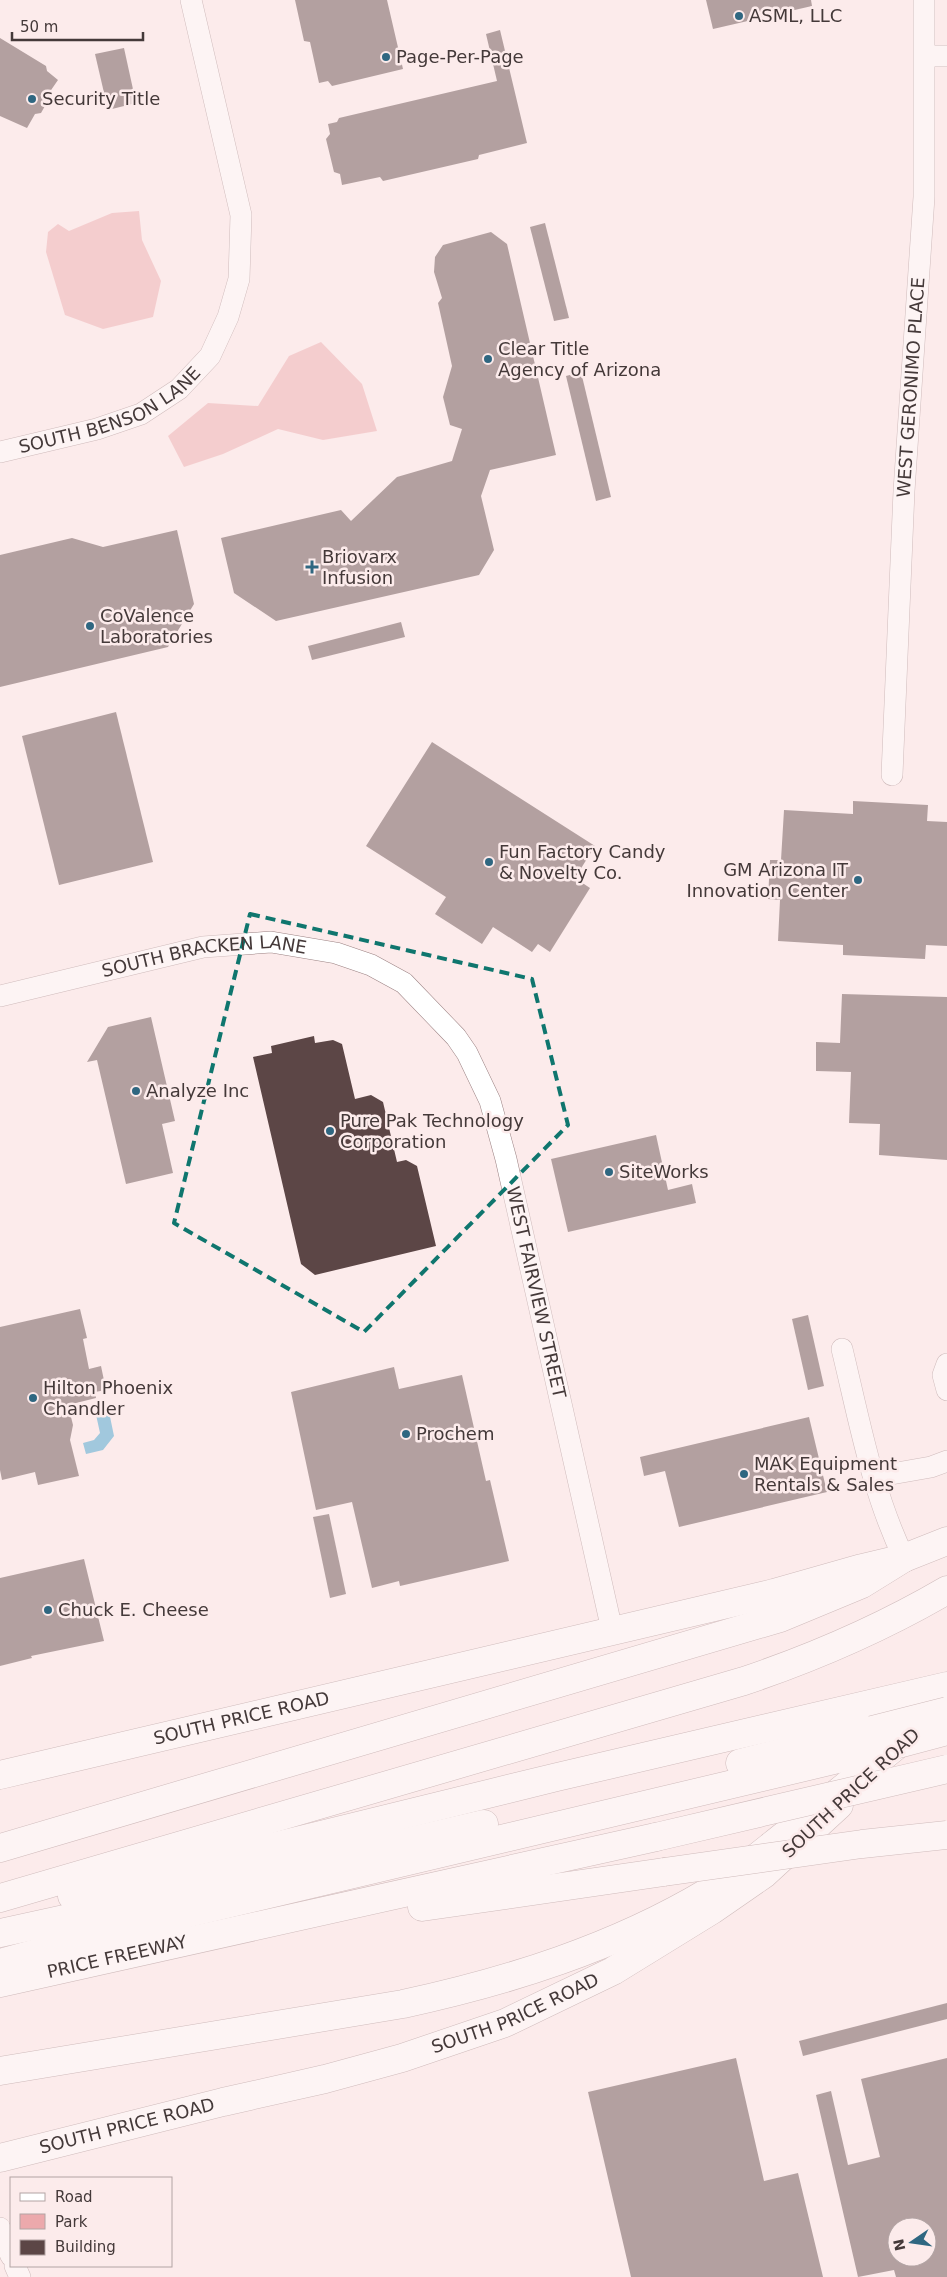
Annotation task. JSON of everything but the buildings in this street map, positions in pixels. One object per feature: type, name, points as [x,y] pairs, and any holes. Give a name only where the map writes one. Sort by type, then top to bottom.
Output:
[{"type":"main road","name":"SOUTH PRICE ROAD","points":[[0,1775],[774,1593],[904,1558],[947,1541]]},
{"type":"main road","points":[[0,1848],[780,1618],[862,1584],[904,1558]]},
{"type":"main road","points":[[0,1898],[744,1681],[796,1664],[843,1644],[893,1621],[947,1590]]},
{"type":"main road","points":[[0,1914],[547,1779],[947,1686]]},
{"type":"main road","name":"SOUTH PRICE ROAD","points":[[0,2158],[223,2102],[325,2080],[388,2062],[505,2023],[542,2006],[613,1971],[712,1910],[764,1874],[943,1715]]},
{"type":"main road","points":[[0,1963],[143,1924],[872,1740],[943,1715]]},
{"type":"main road","points":[[0,2071],[403,2004],[451,1994],[516,1976],[590,1949],[634,1930],[700,1897],[744,1868],[943,1715]]},
{"type":"main road","points":[[0,1933],[872,1740]]},
{"type":"main road","points":[[235,1932],[947,1769]]},
{"type":"main road","points":[[235,1932],[862,1844],[947,1835]]},
{"type":"main road","name":"PRICE FREEWAY","points":[[0,1983],[235,1932]]},
{"type":"street","name":"SOUTH BENSON LANE","points":[[0,452],[97,429],[141,414],[179,389],[210,356],[228,317],[239,279],[241,215],[191,0]]},
{"type":"street","name":"WEST GERONIMO PLACE","points":[[892,775],[904,490],[924,197],[924,0]]},
{"type":"street","points":[[925,56],[947,56]]},
{"type":"street","name":"SOUTH BRACKEN LANE","points":[[0,996],[203,946],[258,942],[271,942],[336,953],[371,965],[404,983]]},
{"type":"street","name":"WEST FAIRVIEW STREET","points":[[404,983],[456,1037],[468,1053],[490,1101],[506,1159],[612,1630]]},
{"type":"street","points":[[842,1348],[874,1478],[888,1526],[904,1558]]},
{"type":"street","points":[[947,1364],[943,1375],[947,1390]]},
{"type":"street","points":[[874,1478],[931,1467],[947,1461]]},
{"type":"street","points":[[0,2228],[10,2253]]},
{"type":"highlighted area","points":[[250,914],[532,979],[568,1125],[364,1332],[174,1223]]},
{"type":"green space","points":[[139,211],[142,240],[161,281],[153,317],[103,329],[65,315],[46,252],[48,232],[58,224],[69,231],[112,213]]},
{"type":"green space","points":[[321,342],[362,384],[377,431],[323,440],[278,429],[223,454],[184,467],[168,436],[208,403],[258,406],[289,356]]},
{"type":"water","points":[[108,1407],[114,1436],[103,1450],[86,1454],[83,1443],[94,1440],[100,1433],[95,1410]]},
{"type":"place","name":"ASML, LLC","points":[[739,16]]},
{"type":"place","name":"Page-Per-Page","points":[[386,57]]},
{"type":"place","name":"Security Title","points":[[32,99]]},
{"type":"place","name":"Clear Title Agency of Arizona","points":[[488,359]]},
{"type":"place","name":"Briovarx Infusion","points":[[312,567]]},
{"type":"place","name":"CoValence Laboratories","points":[[90,626]]},
{"type":"place","name":"Fun Factory Candy & Novelty Co.","points":[[489,862]]},
{"type":"place","name":"GM Arizona IT Innovation Center","points":[[858,880]]},
{"type":"place","name":"Analyze Inc","points":[[136,1091]]},
{"type":"place","name":"Pure Pak Technology Corporation","points":[[330,1131]]},
{"type":"place","name":"SiteWorks","points":[[609,1172]]},
{"type":"place","name":"Hilton Phoenix Chandler","points":[[33,1398]]},
{"type":"place","name":"Prochem","points":[[406,1434]]},
{"type":"place","name":"MAK Equipment Rentals & Sales","points":[[744,1474]]},
{"type":"place","name":"Chuck E. Cheese","points":[[48,1610]]}]
